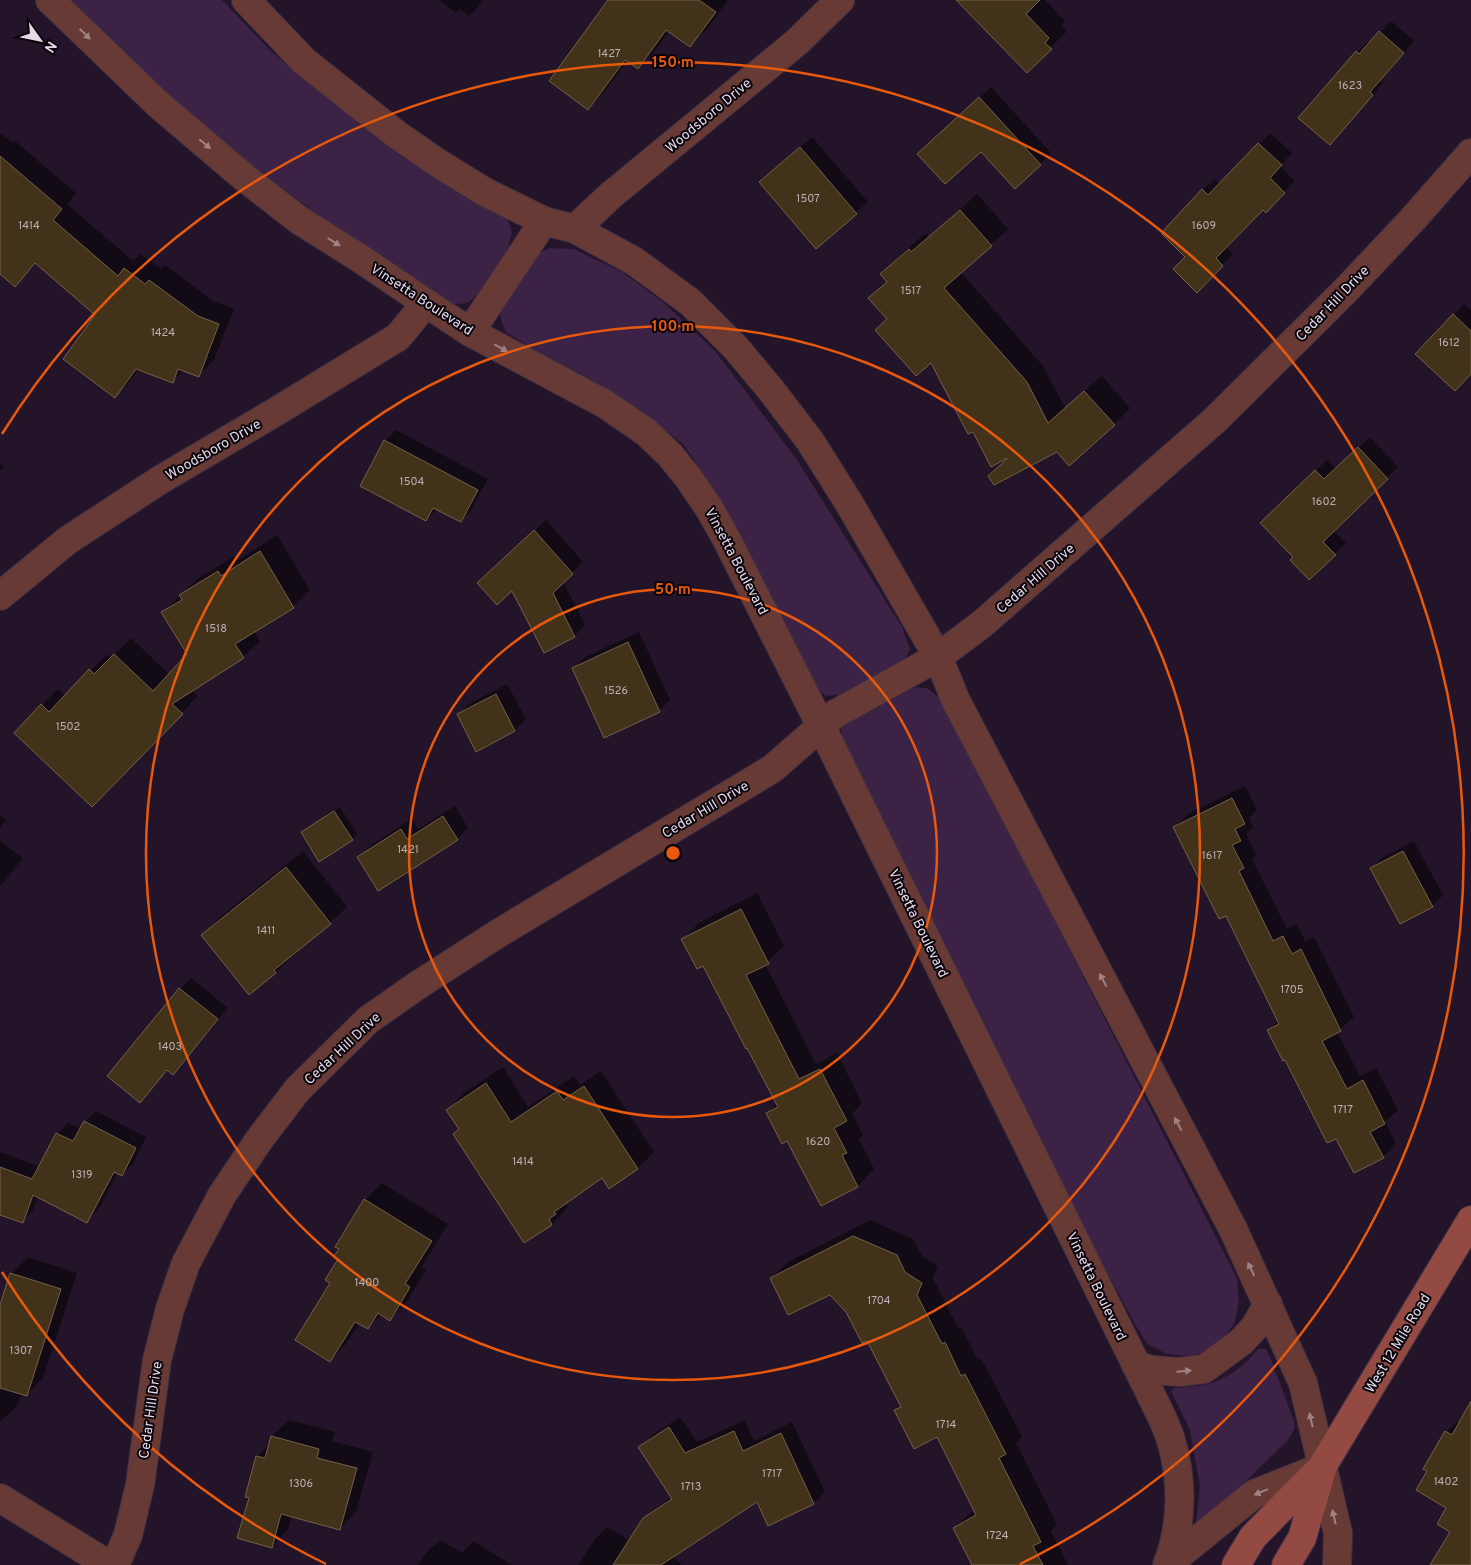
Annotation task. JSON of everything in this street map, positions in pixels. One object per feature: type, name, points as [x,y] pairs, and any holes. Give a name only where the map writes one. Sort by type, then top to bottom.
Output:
[{"type":"main road","name":"West 12 Mile Road","points":[[1236,1565],[1253,1537],[1322,1467],[1471,1220]]},
{"type":"main road","name":"West 12 Mile Road","points":[[1286,1565],[1302,1538],[1322,1467]]},
{"type":"street","name":"Vinsetta Boulevard","points":[[50,0],[158,104],[245,178],[300,220],[470,332],[605,404],[646,432],[670,455],[710,508],[728,540],[821,726],[1170,1436],[1178,1469],[1178,1521],[1167,1564]]},
{"type":"street","points":[[246,0],[304,61],[396,134],[438,163],[485,192],[544,221],[575,229],[634,261],[690,302],[736,348],[810,441],[849,503],[938,657],[956,700],[1233,1229],[1303,1382],[1338,1533],[1337,1565]]},
{"type":"street","name":"Woodsboro Drive","points":[[575,229],[610,196],[796,42],[840,0]]},
{"type":"street","name":"Cedar Hill Drive","points":[[115,1565],[128,1535],[140,1485],[157,1360],[170,1309],[186,1263],[222,1196],[258,1140],[298,1088],[368,1020],[418,985],[499,933],[772,769],[835,714],[938,657],[982,624],[1216,420],[1346,290],[1413,219],[1471,153]]},
{"type":"street","points":[[470,332],[544,221]]},
{"type":"street","name":"Woodsboro Drive","points":[[0,596],[68,540],[160,480],[278,411],[398,337],[426,303]]},
{"type":"street","points":[[1136,1365],[1152,1370],[1180,1372],[1204,1369],[1241,1342],[1255,1327],[1268,1304]]},
{"type":"street","name":"Vinsetta Boulevard","points":[[1167,1564],[1254,1494],[1322,1467]]},
{"type":"street","points":[[0,1498],[108,1565]]},
{"type":"shaded area","points":[[64,0],[222,0],[273,53],[398,154],[507,218],[512,232],[507,251],[480,292],[468,303],[447,305],[379,261],[229,148]]},
{"type":"shaded area","points":[[549,248],[574,249],[622,272],[663,302],[716,352],[797,460],[902,627],[910,649],[903,663],[838,695],[826,696],[815,687],[727,510],[684,445],[644,413],[598,383],[533,349],[506,332],[500,313],[534,256]]},
{"type":"shaded area","points":[[912,687],[927,688],[942,700],[1237,1278],[1239,1300],[1235,1322],[1225,1337],[1209,1351],[1189,1356],[1167,1354],[1147,1344],[1088,1237],[844,745],[841,729],[848,718]]},
{"type":"shaded area","points":[[1258,1349],[1266,1349],[1270,1357],[1295,1428],[1288,1440],[1199,1525],[1196,1522],[1200,1485],[1190,1430],[1171,1391],[1174,1388],[1204,1385],[1222,1379],[1238,1369]]},
{"type":"building","points":[[608,0],[699,0],[716,12],[690,47],[666,30],[638,69],[625,60],[588,110],[549,81]]},
{"type":"building","points":[[956,0],[1040,0],[1026,14],[1049,38],[1045,43],[1052,49],[1027,73]]},
{"type":"building","points":[[1379,31],[1404,53],[1370,92],[1373,95],[1330,145],[1298,118],[1356,51],[1359,54]]},
{"type":"building","points":[[979,97],[1041,165],[1015,189],[981,152],[945,184],[917,154]]},
{"type":"building","points":[[1258,143],[1282,165],[1270,178],[1285,193],[1266,213],[1263,210],[1216,258],[1223,266],[1197,293],[1173,269],[1185,257],[1161,233],[1202,189],[1208,195]]},
{"type":"building","points":[[800,147],[857,214],[816,249],[759,182]]},
{"type":"building","points":[[0,156],[62,209],[53,220],[118,276],[124,268],[145,284],[149,280],[198,316],[219,324],[199,377],[178,369],[173,383],[136,369],[115,398],[63,359],[95,315],[35,263],[15,287],[0,274]]},
{"type":"building","points":[[960,210],[992,246],[944,288],[1027,382],[1048,423],[1084,391],[1115,425],[1069,466],[1057,452],[994,485],[988,476],[1007,458],[991,467],[973,432],[968,434],[931,363],[916,376],[875,330],[887,319],[868,298],[887,282],[880,274],[909,249],[911,252]]},
{"type":"building","points":[[1453,314],[1471,331],[1471,374],[1455,391],[1415,354]]},
{"type":"building","points":[[384,440],[478,490],[461,522],[433,508],[426,521],[360,486]]},
{"type":"building","points":[[1358,447],[1388,479],[1323,542],[1336,555],[1309,580],[1290,560],[1293,557],[1260,523],[1315,470],[1324,479]]},
{"type":"building","points":[[534,530],[573,574],[553,593],[575,637],[544,653],[512,591],[497,605],[477,583]]},
{"type":"building","points":[[260,551],[294,608],[235,644],[244,658],[172,704],[183,714],[92,807],[14,733],[41,704],[49,712],[89,669],[94,674],[114,654],[153,691],[187,654],[161,612],[182,600],[179,595],[218,571],[221,576]]},
{"type":"building","points":[[628,642],[660,712],[604,738],[572,668]]},
{"type":"building","points":[[496,694],[515,731],[476,752],[457,714]]},
{"type":"building","points":[[1232,798],[1245,824],[1235,829],[1241,841],[1232,845],[1244,868],[1239,871],[1273,941],[1283,936],[1292,954],[1301,949],[1341,1031],[1322,1041],[1347,1089],[1363,1080],[1385,1124],[1370,1132],[1384,1158],[1354,1173],[1336,1139],[1327,1143],[1285,1060],[1283,1061],[1267,1030],[1279,1024],[1226,916],[1219,919],[1173,827]]},
{"type":"building","points":[[334,811],[353,840],[319,862],[301,832]]},
{"type":"building","points":[[443,816],[458,840],[378,891],[357,857],[401,829],[407,839]]},
{"type":"building","points":[[1403,851],[1433,907],[1400,924],[1370,868]]},
{"type":"building","points":[[286,867],[331,924],[274,970],[276,973],[249,995],[201,935]]},
{"type":"building","points":[[741,909],[769,964],[746,975],[799,1079],[820,1069],[847,1121],[834,1128],[847,1153],[842,1155],[858,1187],[821,1206],[787,1141],[782,1144],[766,1113],[778,1107],[703,966],[697,969],[681,939]]},
{"type":"building","points":[[179,988],[218,1019],[173,1075],[167,1070],[140,1103],[107,1076]]},
{"type":"building","points":[[486,1083],[511,1122],[557,1091],[563,1100],[584,1086],[638,1169],[609,1189],[602,1178],[554,1212],[556,1214],[549,1219],[552,1225],[524,1243],[453,1134],[459,1129],[446,1110]]},
{"type":"building","points":[[84,1121],[136,1148],[122,1176],[114,1172],[87,1223],[33,1195],[23,1223],[0,1215],[0,1167],[32,1179],[56,1133],[73,1141]]},
{"type":"building","points":[[364,1199],[432,1241],[405,1284],[410,1287],[390,1321],[378,1313],[368,1329],[355,1322],[330,1362],[295,1340],[330,1283],[325,1280],[338,1259],[334,1256],[339,1249],[335,1247]]},
{"type":"building","points":[[853,1236],[897,1255],[905,1272],[922,1283],[917,1295],[942,1344],[945,1342],[961,1376],[965,1374],[1006,1454],[999,1458],[1041,1542],[1033,1546],[1043,1565],[972,1565],[953,1528],[976,1515],[937,1437],[914,1449],[894,1410],[901,1407],[867,1341],[862,1343],[846,1312],[830,1295],[788,1315],[770,1278]]},
{"type":"building","points":[[10,1273],[61,1289],[27,1396],[0,1388],[0,1305]]},
{"type":"building","points":[[1471,1401],[1471,1565],[1430,1565],[1450,1532],[1437,1524],[1446,1508],[1416,1490],[1427,1471],[1423,1469],[1445,1431],[1452,1435]]},
{"type":"building","points":[[669,1427],[685,1453],[734,1431],[743,1451],[781,1433],[814,1504],[768,1526],[757,1502],[661,1565],[613,1565],[643,1518],[672,1499],[638,1447]]},
{"type":"building","points":[[271,1436],[319,1449],[317,1458],[357,1468],[340,1530],[281,1514],[272,1548],[237,1538],[249,1498],[245,1497],[256,1456],[265,1458]]}]
